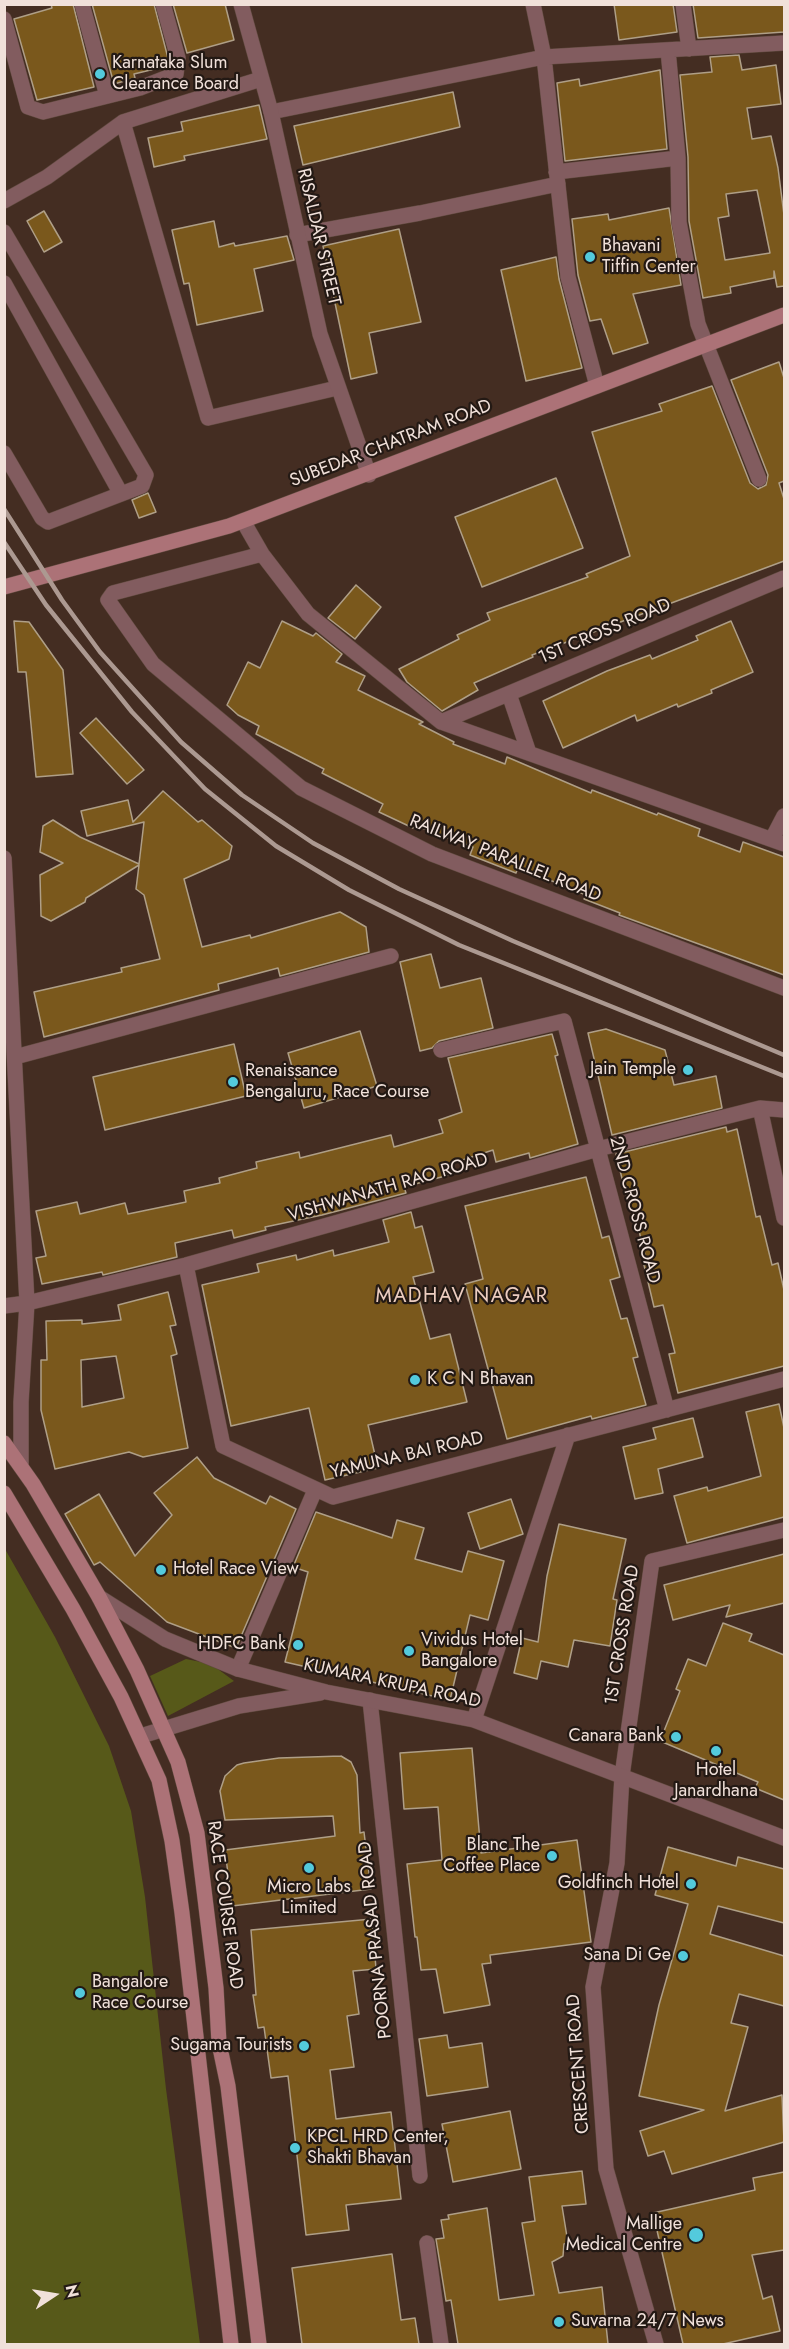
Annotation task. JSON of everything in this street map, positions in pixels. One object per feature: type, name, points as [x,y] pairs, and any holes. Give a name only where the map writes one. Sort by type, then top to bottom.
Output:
[{"type":"main road","name":"SUBEDAR CHATRAM ROAD","points":[[4,587],[243,521],[369,475],[784,315]]},
{"type":"main road","name":"RACE COURSE ROAD","points":[[4,1443],[21,1464],[99,1597],[165,1729],[178,1762],[197,1833],[216,1988],[219,2043],[228,2086],[259,2344]]},
{"type":"main road","points":[[4,1493],[73,1609],[141,1736],[159,1780],[172,1841],[231,2344]]},
{"type":"street","points":[[4,14],[12,4]]},
{"type":"street","points":[[82,4],[107,96]]},
{"type":"street","points":[[4,19],[28,107],[43,112],[140,88],[176,74],[178,58],[163,4]]},
{"type":"street","name":"RISALDAR STREET","points":[[241,4],[271,112],[320,334],[369,475]]},
{"type":"street","points":[[533,4],[544,57],[568,277],[597,386]]},
{"type":"street","points":[[683,4],[689,48]]},
{"type":"street","points":[[271,112],[544,57],[784,43]]},
{"type":"street","points":[[668,50],[678,158],[679,222],[698,324],[759,479]]},
{"type":"street","points":[[4,201],[47,177],[123,122],[261,79]]},
{"type":"street","points":[[140,88],[147,114]]},
{"type":"street","points":[[123,122],[208,418],[337,388]]},
{"type":"street","points":[[297,235],[420,213],[557,178],[678,158]]},
{"type":"street","points":[[4,232],[146,475],[142,486],[48,522],[42,518],[4,453]]},
{"type":"street","points":[[4,283],[121,494]]},
{"type":"street","points":[[243,521],[262,554],[308,614],[441,722],[778,841],[784,816]]},
{"type":"street","name":"RAILWAY PARALLEL ROAD","points":[[262,554],[113,592],[108,600],[153,663],[301,788],[432,855],[784,988]]},
{"type":"street","name":"1ST CROSS ROAD","points":[[441,722],[784,578]]},
{"type":"street","points":[[509,694],[529,753]]},
{"type":"street","points":[[4,858],[27,1303],[21,1402],[21,1464]]},
{"type":"street","points":[[15,1057],[391,956]]},
{"type":"street","name":"2ND CROSS ROAD","points":[[441,1050],[564,1021],[667,1410]]},
{"type":"street","points":[[760,1108],[784,1218]]},
{"type":"street","name":"VISHWANATH RAO ROAD","points":[[4,1306],[27,1303],[186,1265],[598,1149],[760,1108],[783,1110]]},
{"type":"street","name":"YAMUNA BAI ROAD","points":[[186,1265],[223,1446],[333,1497],[784,1379]]},
{"type":"street","points":[[474,1720],[568,1435]]},
{"type":"street","points":[[238,1669],[315,1490]]},
{"type":"street","name":"1ST CROSS ROAD","points":[[622,1776],[652,1561],[784,1530]]},
{"type":"street","name":"KUMARA KRUPA ROAD","points":[[99,1597],[165,1639],[238,1669],[326,1692],[474,1720],[784,1838]]},
{"type":"street","points":[[141,1736],[239,1706],[326,1692]]},
{"type":"street","name":"POORNA PRASAD ROAD","points":[[370,1700],[420,2176]]},
{"type":"street","name":"CRESCENT ROAD","points":[[622,1776],[617,1863],[593,1987],[606,2169],[656,2344]]},
{"type":"street","points":[[427,2243],[441,2344]]},
{"type":"shaded area","name":"Bangalore Race Course","points":[[5,1549],[55,1637],[109,1746],[131,1811],[145,1897],[166,2089],[200,2344],[5,2344]]},
{"type":"shaded area","points":[[186,1659],[211,1664],[234,1681],[168,1716],[150,1676]]},
{"type":"building","points":[[51,4],[73,4],[94,87],[37,100],[14,19],[52,8]]},
{"type":"building","points":[[92,4],[154,4],[168,58],[167,66],[134,74],[135,78],[114,84]]},
{"type":"building","points":[[173,4],[225,4],[234,40],[187,53]]},
{"type":"building","points":[[614,4],[673,4],[677,32],[619,40]]},
{"type":"building","points":[[693,4],[784,4],[784,32],[698,38]]},
{"type":"building","points":[[739,55],[742,70],[776,65],[781,104],[747,108],[752,139],[771,136],[778,168],[784,215],[784,286],[777,287],[774,271],[774,278],[730,287],[731,293],[703,298],[689,221],[688,157],[680,75],[712,72],[710,57]],"holes":[[[757,190],[770,253],[725,260],[718,218],[729,216],[726,194]]]},
{"type":"building","points":[[660,70],[667,149],[565,161],[557,83],[579,79],[580,86]]},
{"type":"building","points":[[453,92],[460,127],[303,165],[294,126]]},
{"type":"building","points":[[259,105],[267,139],[184,156],[185,160],[154,167],[148,138],[183,131],[181,122]]},
{"type":"building","points":[[669,208],[681,285],[633,294],[648,343],[613,354],[601,319],[590,321],[578,275],[572,219],[608,214],[609,220]]},
{"type":"building","points":[[44,211],[62,242],[44,252],[27,221]]},
{"type":"building","points":[[214,221],[219,247],[287,236],[294,260],[254,269],[263,311],[197,325],[189,283],[184,284],[172,230]]},
{"type":"building","points":[[399,229],[421,322],[369,333],[377,373],[351,379],[323,246]]},
{"type":"building","points":[[556,257],[559,279],[582,368],[526,381],[501,270]]},
{"type":"building","points":[[779,362],[784,378],[784,481],[779,483],[784,499],[784,561],[532,655],[533,657],[474,683],[478,690],[442,711],[407,682],[399,669],[459,639],[457,635],[490,620],[487,613],[588,577],[586,574],[630,556],[592,432],[662,411],[659,404],[712,386],[750,483],[758,489],[766,485],[768,475],[731,380]]},
{"type":"building","points":[[556,478],[583,548],[482,587],[455,517]]},
{"type":"building","points":[[148,493],[156,512],[139,518],[132,500]]},
{"type":"building","points":[[356,585],[381,607],[355,639],[328,618]]},
{"type":"building","points":[[14,621],[29,622],[63,670],[73,774],[36,777],[26,672],[18,672]]},
{"type":"building","points":[[282,621],[313,636],[316,633],[342,654],[336,662],[365,676],[358,690],[423,722],[419,724],[454,742],[453,744],[505,764],[507,757],[591,793],[592,790],[657,815],[658,813],[700,829],[698,836],[740,852],[743,842],[784,857],[784,975],[619,915],[620,913],[584,899],[586,895],[518,867],[516,873],[470,855],[473,847],[414,825],[413,828],[379,812],[383,804],[322,773],[324,769],[256,734],[259,726],[238,715],[227,705],[248,662],[260,668]]},
{"type":"building","points":[[731,621],[753,672],[678,707],[677,704],[637,721],[635,715],[563,748],[543,701],[607,671],[650,655],[652,659],[698,640],[696,636]]},
{"type":"building","points":[[96,718],[144,770],[127,784],[80,733]]},
{"type":"building","points":[[163,791],[198,822],[202,820],[232,846],[229,859],[184,879],[202,947],[250,935],[251,938],[340,912],[366,927],[369,952],[280,976],[278,968],[218,984],[219,990],[44,1037],[34,992],[122,972],[121,968],[160,959],[144,895],[136,889],[139,865],[86,898],[85,902],[51,921],[41,916],[40,875],[63,863],[40,852],[43,826],[53,820],[80,837],[139,864],[144,822],[87,836],[81,811],[128,800],[133,822]]},
{"type":"building","points":[[431,954],[440,988],[481,978],[493,1028],[439,1041],[432,1048],[420,1051],[400,962]]},
{"type":"building","points":[[606,1029],[665,1050],[674,1085],[716,1076],[722,1108],[612,1135],[588,1033]]},
{"type":"building","points":[[360,1031],[377,1086],[304,1108],[288,1053]]},
{"type":"building","points":[[552,1034],[558,1055],[555,1056],[578,1144],[530,1158],[529,1153],[496,1162],[493,1150],[447,1165],[449,1175],[404,1187],[406,1193],[265,1227],[266,1230],[234,1238],[232,1230],[175,1243],[177,1257],[103,1275],[102,1272],[42,1284],[36,1258],[46,1256],[36,1211],[77,1202],[80,1214],[125,1203],[128,1214],[186,1202],[184,1191],[220,1183],[219,1178],[257,1168],[256,1162],[299,1152],[300,1158],[391,1135],[394,1147],[443,1133],[439,1120],[462,1112],[448,1058]]},
{"type":"building","points":[[234,1044],[246,1096],[105,1130],[93,1077]]},
{"type":"building","points":[[726,1127],[727,1132],[737,1129],[756,1217],[760,1216],[772,1265],[778,1263],[784,1290],[784,1366],[678,1393],[669,1354],[675,1353],[663,1305],[654,1307],[644,1265],[647,1264],[634,1210],[630,1211],[616,1154]]},
{"type":"building","points":[[586,1177],[602,1238],[609,1236],[620,1277],[610,1280],[621,1319],[627,1318],[638,1357],[633,1358],[646,1405],[592,1419],[591,1416],[507,1439],[465,1284],[483,1279],[465,1206]]},
{"type":"building","points":[[411,1212],[415,1228],[422,1226],[434,1272],[413,1277],[430,1339],[450,1334],[467,1402],[368,1425],[378,1468],[325,1480],[309,1408],[231,1426],[202,1285],[259,1272],[257,1264],[296,1255],[297,1260],[333,1250],[334,1256],[389,1242],[383,1220]]},
{"type":"building","points":[[168,1292],[176,1325],[170,1326],[177,1354],[171,1356],[188,1448],[143,1457],[129,1452],[55,1469],[41,1410],[41,1360],[47,1360],[46,1321],[82,1320],[82,1324],[121,1320],[118,1305]],"holes":[[[116,1356],[124,1398],[82,1407],[81,1360]]]},
{"type":"building","points":[[779,1404],[784,1428],[784,1517],[687,1543],[674,1496],[707,1487],[708,1491],[761,1476],[746,1412]]},
{"type":"building","points":[[693,1418],[703,1457],[658,1469],[663,1493],[635,1499],[623,1447],[656,1439],[653,1428]]},
{"type":"building","points":[[197,1457],[214,1478],[266,1504],[270,1496],[296,1509],[236,1648],[167,1622],[100,1562],[94,1565],[65,1514],[99,1494],[135,1556],[172,1515],[154,1493]]},
{"type":"building","points":[[511,1499],[523,1534],[480,1549],[468,1513]]},
{"type":"building","points":[[316,1512],[392,1538],[397,1520],[424,1528],[415,1559],[462,1572],[468,1551],[504,1561],[488,1620],[470,1615],[450,1700],[285,1662],[308,1572],[293,1567]]},
{"type":"building","points":[[559,1524],[626,1539],[613,1599],[617,1600],[610,1646],[574,1640],[568,1667],[541,1661],[537,1679],[514,1673],[522,1638],[538,1642],[547,1576]]},
{"type":"building","points":[[784,1554],[784,1603],[726,1617],[730,1605],[673,1620],[664,1585]]},
{"type":"building","points":[[723,1623],[752,1634],[749,1641],[784,1655],[784,1800],[755,1788],[758,1782],[660,1741],[680,1691],[676,1689],[688,1659],[706,1666]]},
{"type":"building","points":[[472,1748],[481,1853],[577,1840],[591,1942],[490,1955],[491,1963],[482,1964],[490,2005],[444,2013],[436,1969],[421,1970],[407,1864],[442,1860],[438,1807],[404,1809],[400,1753]]},
{"type":"building","points":[[341,1756],[351,1762],[357,1775],[360,1833],[364,1832],[371,1889],[232,1906],[225,1850],[335,1836],[333,1816],[225,1820],[220,1791],[225,1776],[237,1765],[244,1763],[279,1758]]},
{"type":"building","points":[[668,1847],[736,1866],[738,1857],[784,1869],[784,1923],[718,1906],[710,1934],[784,1956],[784,2006],[739,1994],[731,2023],[748,2027],[725,2111],[782,2095],[784,2142],[672,2174],[664,2151],[648,2156],[640,2131],[704,2110],[639,2096],[659,2005],[688,1904],[655,1895]]},
{"type":"building","points":[[372,1919],[376,1969],[353,1971],[359,2014],[347,2016],[354,2067],[330,2070],[336,2119],[391,2112],[401,2199],[346,2205],[349,2230],[306,2235],[288,2076],[271,2078],[264,2027],[258,2028],[253,1995],[256,1995],[251,1930]]},
{"type":"building","points":[[447,2035],[449,2048],[482,2043],[488,2087],[427,2096],[419,2039]]},
{"type":"building","points":[[510,2111],[521,2169],[453,2182],[442,2124]]},
{"type":"building","points":[[582,2171],[586,2204],[562,2206],[568,2243],[564,2244],[563,2256],[552,2262],[559,2293],[602,2287],[608,2344],[458,2344],[451,2300],[446,2301],[436,2239],[444,2238],[441,2220],[449,2219],[448,2215],[487,2208],[499,2300],[534,2295],[522,2223],[535,2221],[529,2177]]},
{"type":"building","points":[[784,2172],[784,2250],[752,2255],[763,2299],[772,2296],[780,2331],[723,2344],[683,2344],[653,2213],[755,2190],[753,2178]]},
{"type":"building","points":[[392,2254],[401,2320],[415,2318],[419,2344],[302,2344],[292,2268]]},
{"type":"railway","points":[[4,509],[62,600],[100,652],[181,742],[242,795],[313,843],[399,889],[513,941],[784,1055]]},
{"type":"railway","points":[[4,542],[46,605],[132,712],[205,789],[276,846],[349,890],[459,945],[784,1076]]},
{"type":"place","name":"Karnataka Slum Clearance Board","points":[[100,74]]},
{"type":"place","name":"Bhavani Tiffin Center","points":[[590,257]]},
{"type":"place","name":"Jain Temple","points":[[688,1070]]},
{"type":"place","name":"Renaissance Bengaluru, Race Course","points":[[233,1082]]},
{"type":"place","name":"K C N Bhavan","points":[[415,1380]]},
{"type":"place","name":"Hotel Race View","points":[[161,1570]]},
{"type":"place","name":"HDFC Bank","points":[[298,1645]]},
{"type":"place","name":"Vividus Hotel Bangalore","points":[[409,1651]]},
{"type":"place","name":"Canara Bank","points":[[676,1737]]},
{"type":"place","name":"Hotel Janardhana","points":[[716,1751]]},
{"type":"place","name":"Blanc The Coffee Place","points":[[552,1856]]},
{"type":"place","name":"Micro Labs Limited","points":[[309,1868]]},
{"type":"place","name":"Goldfinch Hotel","points":[[691,1884]]},
{"type":"place","name":"Sana Di Ge","points":[[683,1956]]},
{"type":"place","name":"Bangalore Race Course","points":[[80,1993]]},
{"type":"place","name":"Sugama Tourists","points":[[304,2046]]},
{"type":"place","name":"KPCL HRD Center, Shakti Bhavan","points":[[295,2148]]},
{"type":"place","name":"Mallige Medical Centre","points":[[696,2235]]},
{"type":"place","name":"Suvarna 24/7 News","points":[[559,2322]]},
{"type":"district","name":"MADHAV NAGAR","points":[[462,1297]]}]
